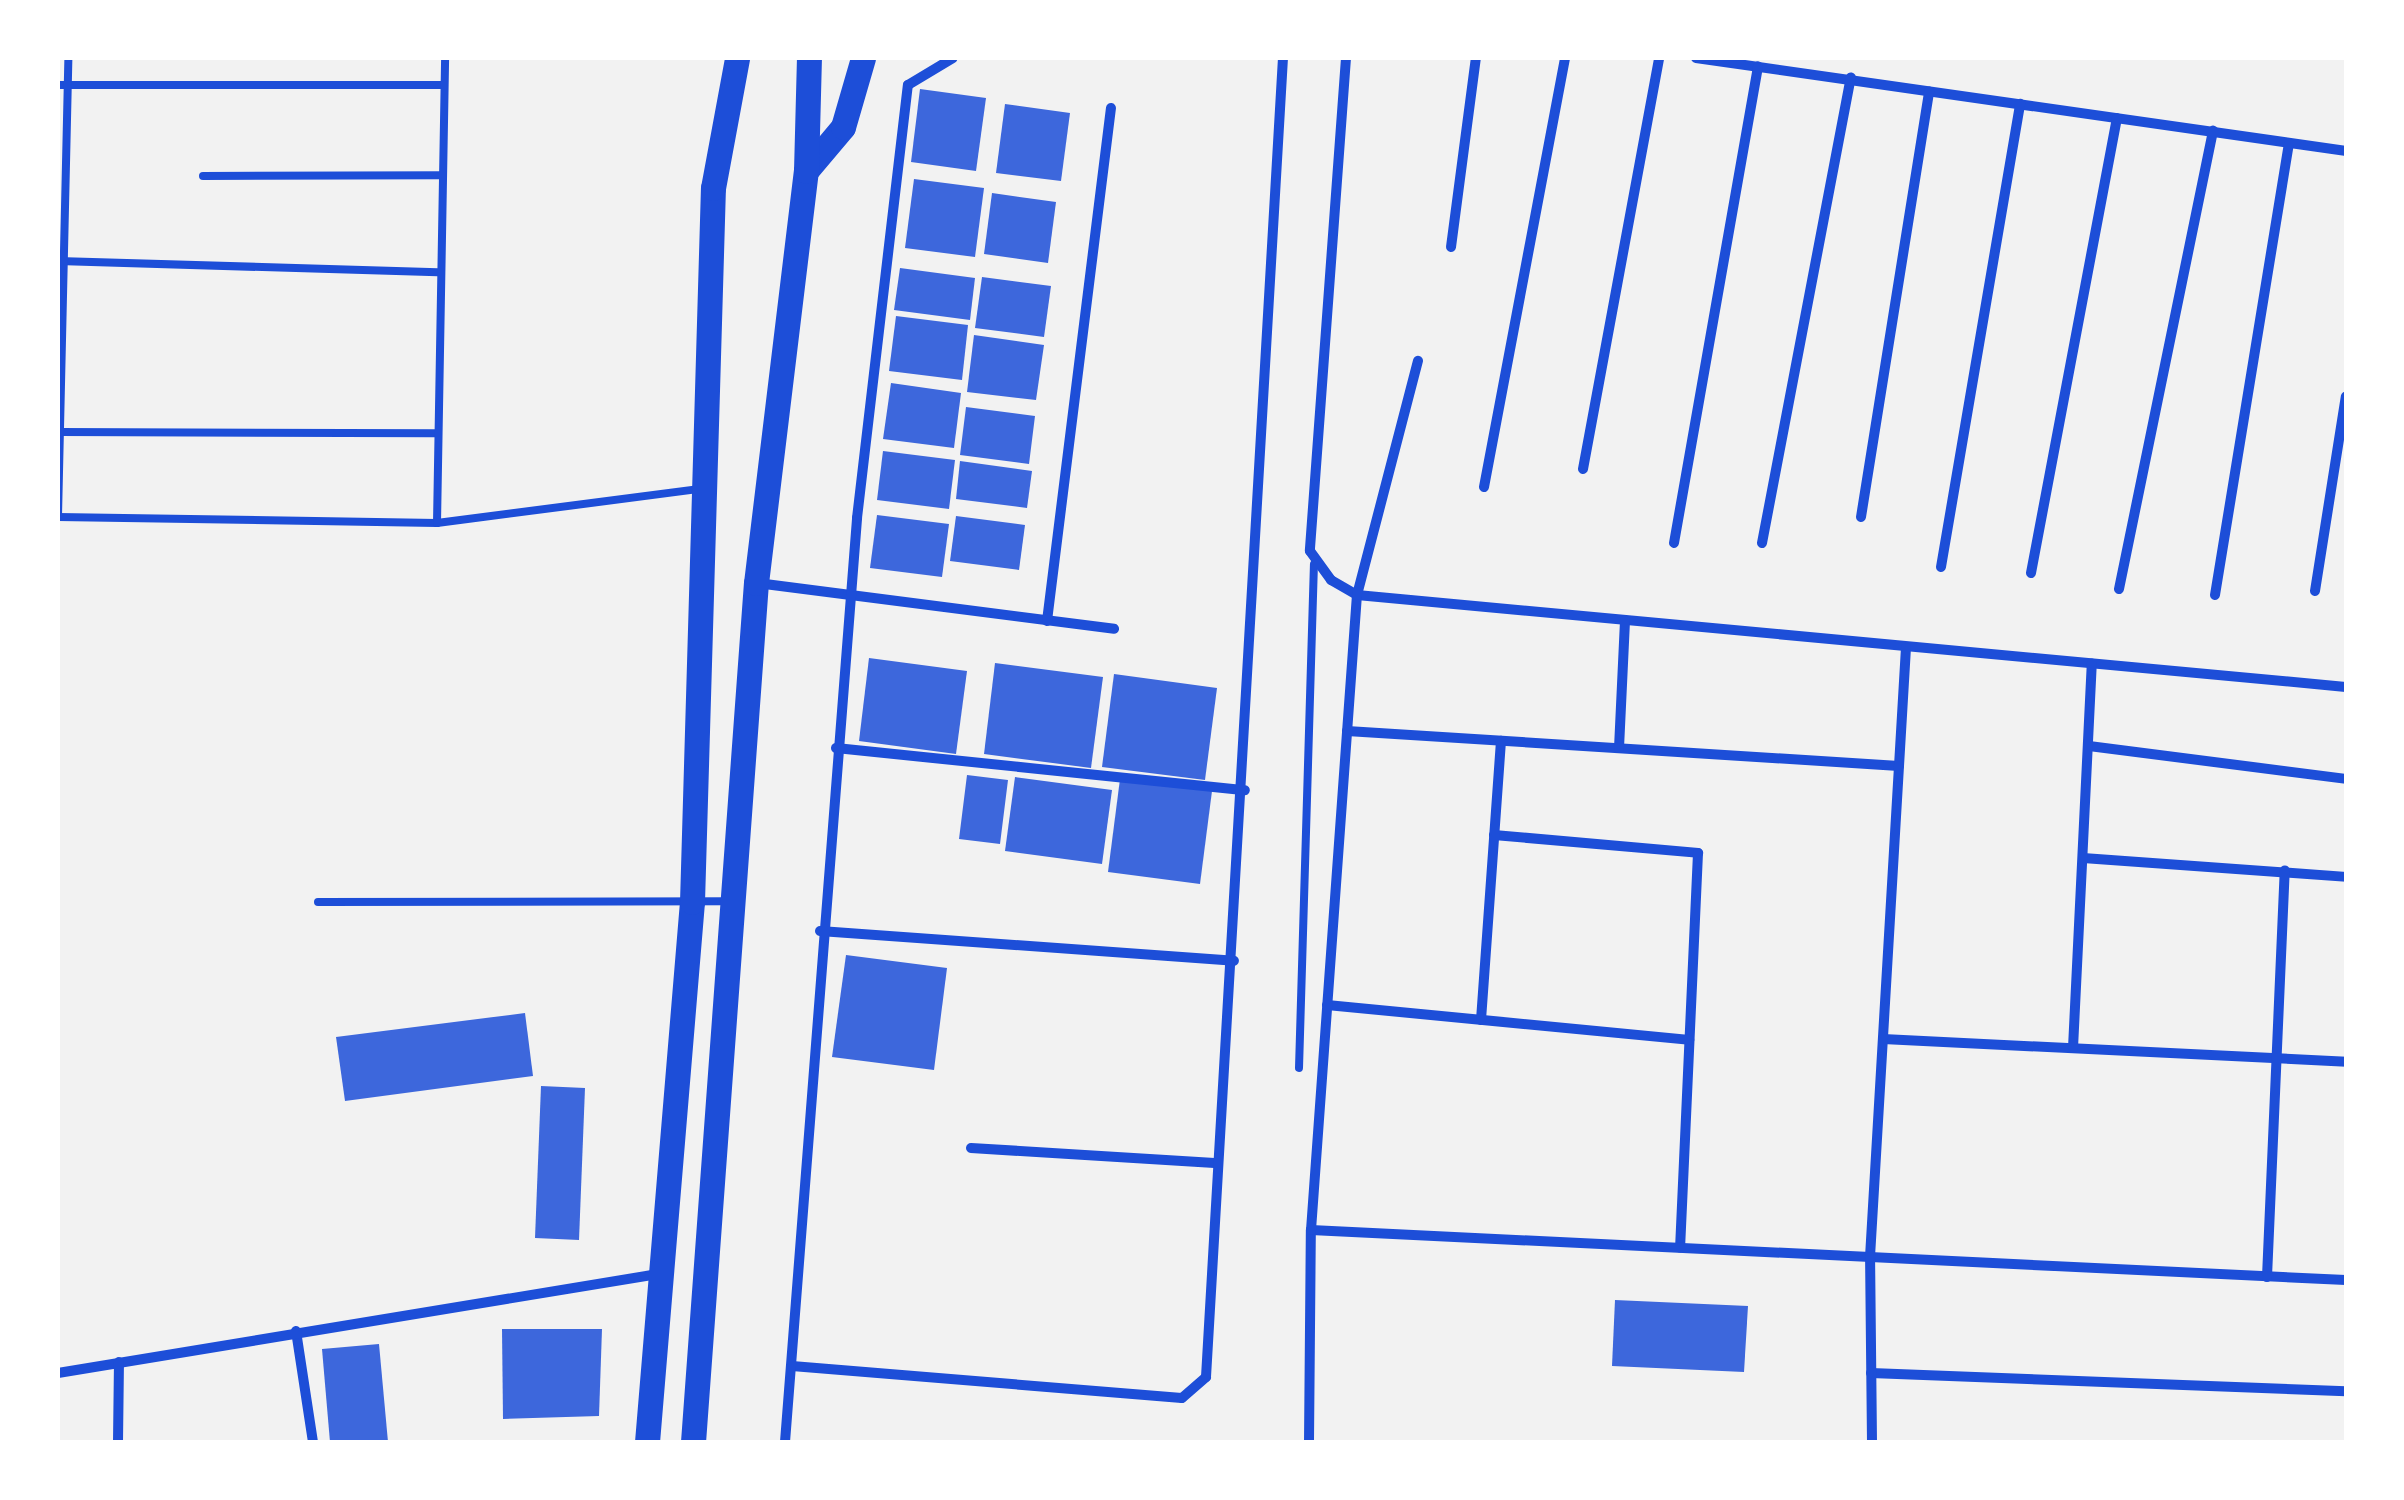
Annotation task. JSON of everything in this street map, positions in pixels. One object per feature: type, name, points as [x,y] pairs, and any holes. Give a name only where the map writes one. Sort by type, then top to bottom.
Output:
[{"type":"main road","points":[[647,1442],[692,902],[713,188],[737,58]]},
{"type":"main road","points":[[693,1442],[756,582],[806,171],[808,58]]},
{"type":"main road","points":[[806,171],[843,127],[863,58]]},
{"type":"street","points":[[784,1442],[836,748],[908,85],[953,58]]},
{"type":"street","points":[[792,1366],[1196,1393],[1206,1377],[1215,1163],[1245,790],[1283,58]]},
{"type":"street","points":[[1346,58],[1314,564],[1357,594],[2346,687]]},
{"type":"street","points":[[1450,247],[1476,58]]},
{"type":"street","points":[[1484,487],[1565,58]]},
{"type":"street","points":[[1583,469],[1659,58]]},
{"type":"street","points":[[1696,58],[1851,77],[2346,151]]},
{"type":"street","points":[[1674,543],[1758,66]]},
{"type":"street","points":[[1762,543],[1851,77]]},
{"type":"street","points":[[1860,517],[1930,91]]},
{"type":"street","points":[[1940,567],[2020,104]]},
{"type":"street","points":[[1048,621],[1110,108]]},
{"type":"street","points":[[2031,573],[2117,118]]},
{"type":"street","points":[[2119,589],[2214,131]]},
{"type":"street","points":[[2215,595],[2290,143]]},
{"type":"street","points":[[1309,1442],[1311,1230],[1357,594],[1418,361]]},
{"type":"street","points":[[2315,591],[2346,396]]},
{"type":"street","points":[[756,582],[1114,630]]},
{"type":"street","points":[[1619,748],[1625,620]]},
{"type":"street","points":[[1872,1442],[1870,1257],[1906,648]]},
{"type":"street","points":[[2074,1048],[2092,663]]},
{"type":"street","points":[[1347,732],[1899,766]]},
{"type":"street","points":[[1481,1020],[1501,741]]},
{"type":"street","points":[[2089,746],[2346,778]]},
{"type":"street","points":[[836,748],[1245,790]]},
{"type":"street","points":[[1494,834],[1698,853],[1680,1248]]},
{"type":"street","points":[[2082,858],[2285,870],[2346,878]]},
{"type":"street","points":[[2267,1276],[2285,870]]},
{"type":"street","points":[[820,931],[1234,961]]},
{"type":"street","points":[[1327,1005],[1689,1040]]},
{"type":"street","points":[[1883,1039],[2346,1062]]},
{"type":"street","points":[[971,1148],[1215,1163]]},
{"type":"street","points":[[1311,1230],[2346,1280]]},
{"type":"street","points":[[58,1372],[662,1274]]},
{"type":"street","points":[[296,1331],[314,1442]]},
{"type":"street","points":[[118,1442],[119,1362]]},
{"type":"street","points":[[1871,1374],[2346,1391]]},
{"type":"lane","points":[[68,58],[62,86],[58,516],[437,523],[707,488]]},
{"type":"lane","points":[[437,523],[435,433],[444,58]]},
{"type":"lane","points":[[62,86],[444,86]]},
{"type":"lane","points":[[203,176],[442,175]]},
{"type":"lane","points":[[61,262],[438,272]]},
{"type":"lane","points":[[60,432],[435,433]]},
{"type":"lane","points":[[1299,1068],[1314,564]]},
{"type":"lane","points":[[318,902],[733,901]]},
{"type":"building","points":[[920,89],[986,98],[976,171],[911,162]]},
{"type":"building","points":[[1005,104],[1070,113],[1061,181],[996,173]]},
{"type":"building","points":[[914,179],[984,188],[975,257],[905,248]]},
{"type":"building","points":[[992,193],[1056,202],[1048,263],[984,254]]},
{"type":"building","points":[[900,268],[975,278],[970,320],[894,310]]},
{"type":"building","points":[[982,277],[1051,286],[1044,337],[975,328]]},
{"type":"building","points":[[896,316],[968,325],[962,380],[889,371]]},
{"type":"building","points":[[974,335],[1044,345],[1036,400],[967,392]]},
{"type":"building","points":[[891,383],[961,393],[954,448],[883,439]]},
{"type":"building","points":[[966,407],[1035,416],[1029,464],[960,455]]},
{"type":"building","points":[[883,451],[955,460],[949,509],[877,500]]},
{"type":"building","points":[[960,461],[1032,471],[1027,508],[956,499]]},
{"type":"building","points":[[877,515],[949,524],[942,577],[870,568]]},
{"type":"building","points":[[956,516],[1025,525],[1019,570],[950,561]]},
{"type":"building","points":[[869,658],[967,671],[956,754],[859,741]]},
{"type":"building","points":[[995,663],[1103,677],[1091,768],[984,754]]},
{"type":"building","points":[[1114,674],[1217,688],[1205,780],[1102,767]]},
{"type":"building","points":[[967,775],[1008,780],[1000,844],[959,839]]},
{"type":"building","points":[[1015,777],[1112,790],[1102,864],[1005,851]]},
{"type":"building","points":[[1120,779],[1212,791],[1200,884],[1108,872]]},
{"type":"building","points":[[846,955],[947,968],[934,1070],[832,1057]]},
{"type":"building","points":[[525,1013],[533,1076],[345,1101],[336,1037]]},
{"type":"building","points":[[541,1086],[585,1088],[579,1240],[535,1238]]},
{"type":"building","points":[[1615,1300],[1748,1306],[1744,1372],[1612,1366]]},
{"type":"building","points":[[502,1329],[602,1329],[599,1416],[503,1419]]},
{"type":"building","points":[[379,1344],[388,1442],[330,1442],[322,1349]]}]
